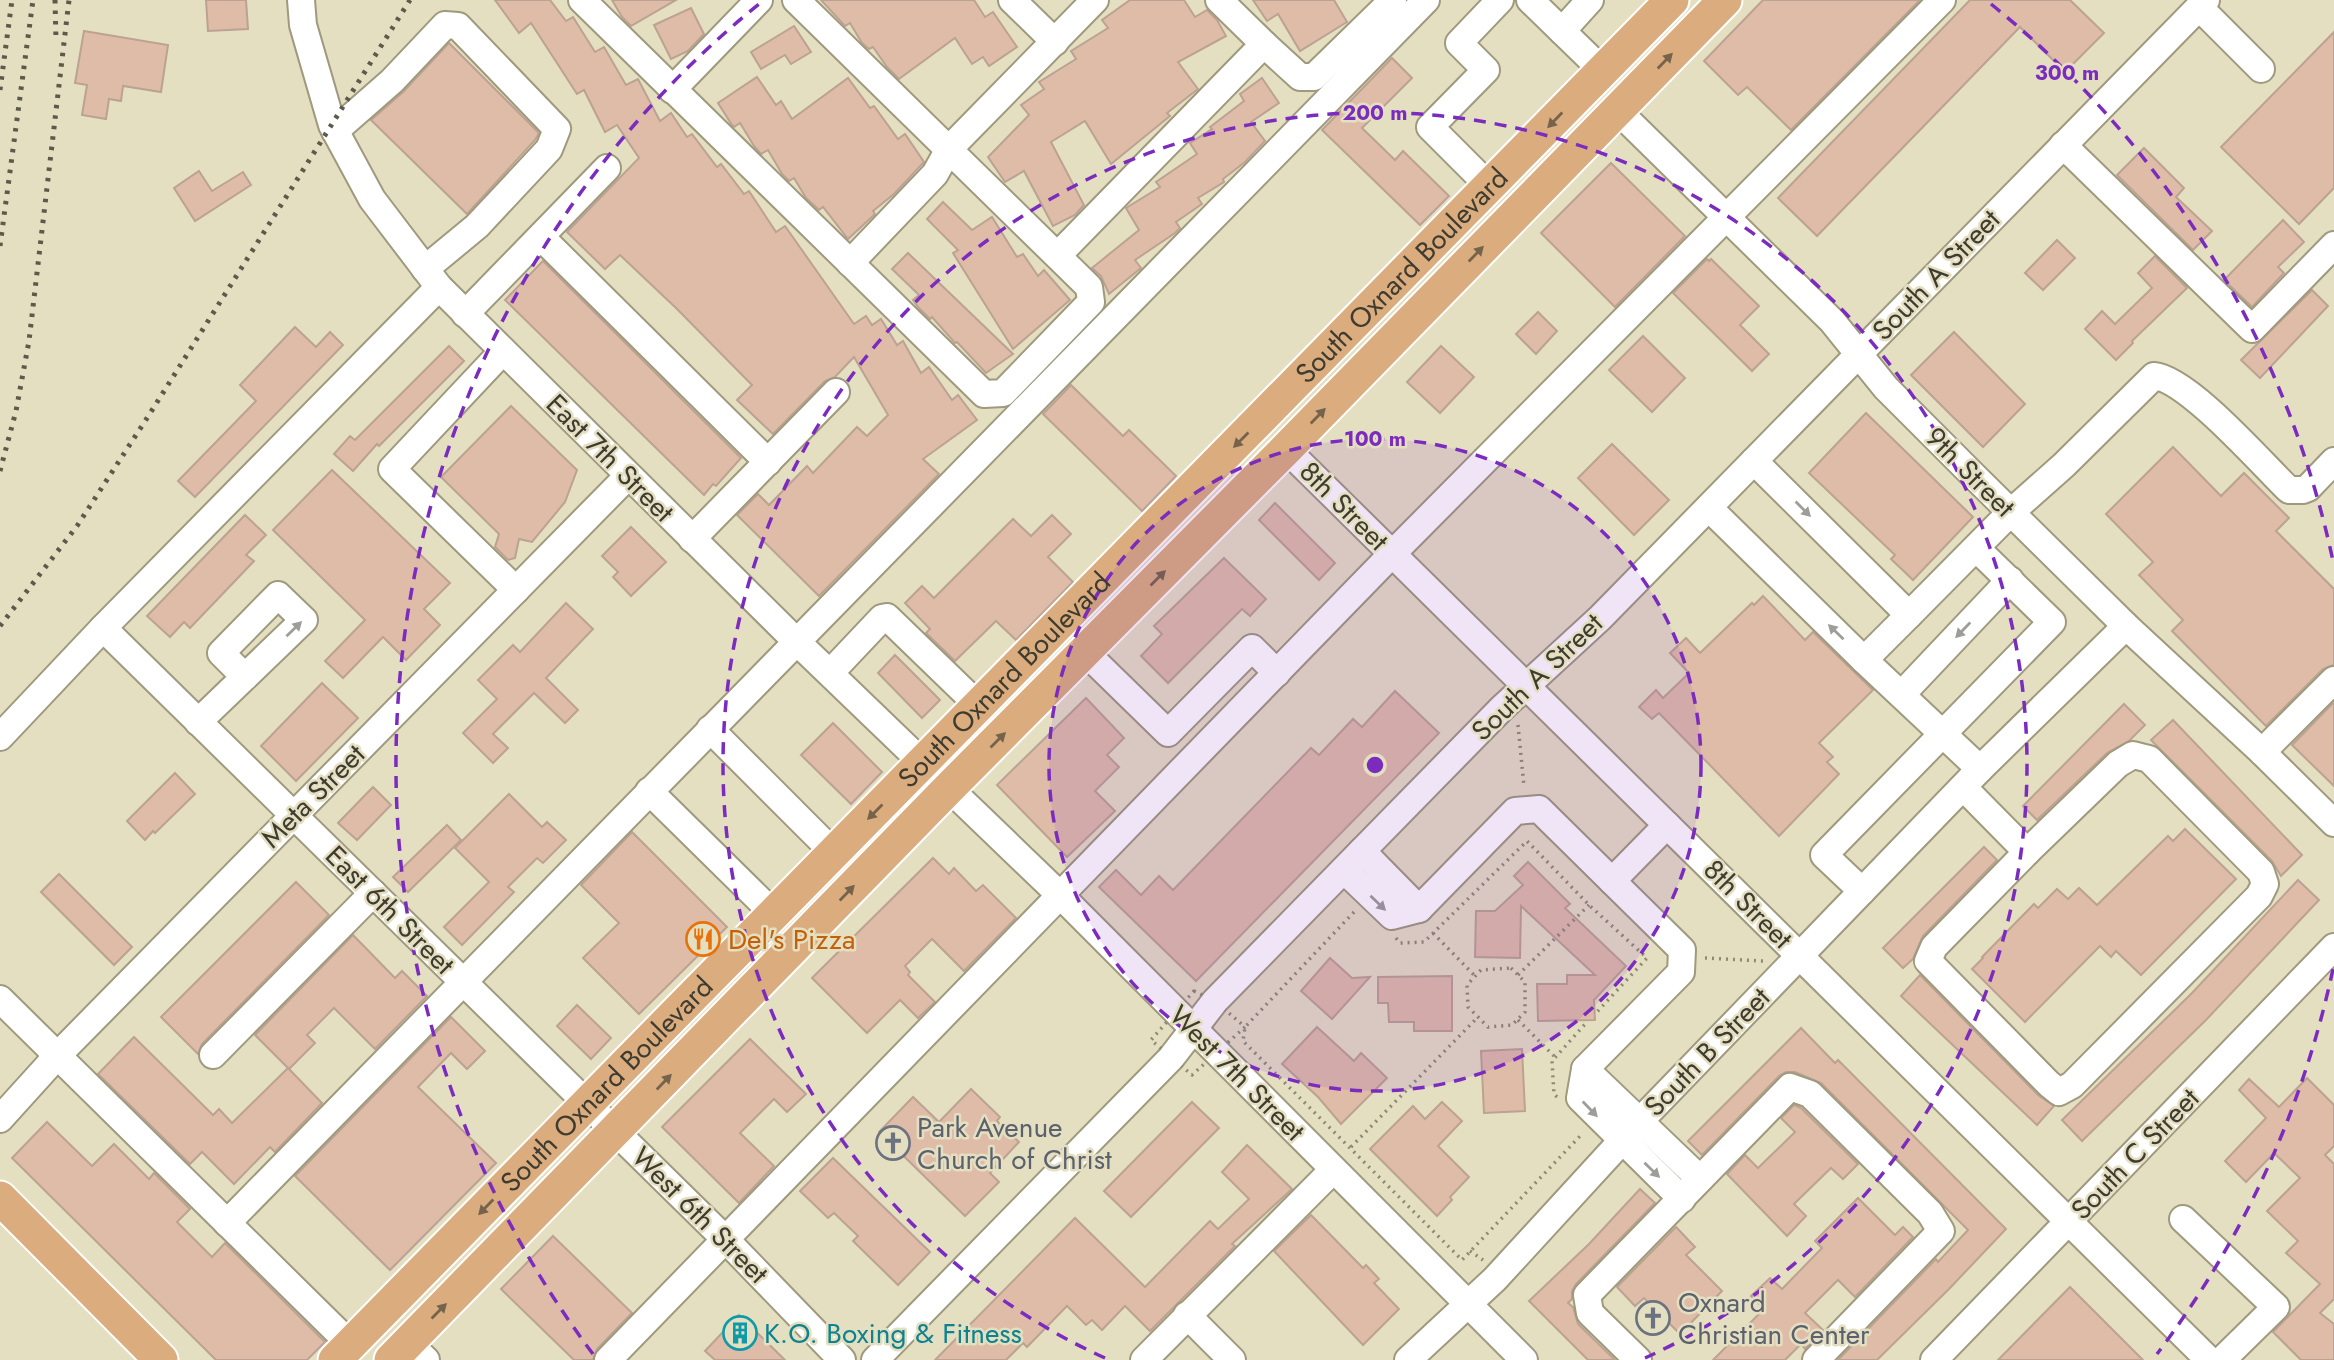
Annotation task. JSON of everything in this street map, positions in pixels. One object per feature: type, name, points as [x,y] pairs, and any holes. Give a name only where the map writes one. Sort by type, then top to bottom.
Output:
[{"type":"main road","name":"South Oxnard Boulevard","points":[[342,1352],[1672,0]]},
{"type":"main road","name":"South Oxnard Boulevard","points":[[408,1354],[616,1132],[949,788],[1286,449],[1725,0]]},
{"type":"main road","points":[[1602,71],[1618,110]]},
{"type":"main road","points":[[0,1198],[162,1360]]},
{"type":"street","name":"East 7th Street","points":[[301,0],[303,25],[333,128],[372,200],[432,278],[628,476],[949,788]]},
{"type":"street","points":[[582,0],[984,394],[1003,393],[1091,302],[1089,287],[796,0]]},
{"type":"street","points":[[672,90],[759,0]]},
{"type":"street","points":[[1012,0],[1055,42]]},
{"type":"street","points":[[850,263],[935,174],[949,149],[1095,0]]},
{"type":"street","points":[[1219,0],[1300,77],[1314,77],[1393,0]]},
{"type":"street","points":[[227,1223],[1426,0]]},
{"type":"street","points":[[1490,187],[1430,127],[1486,69],[1459,43],[1500,0]]},
{"type":"street","points":[[1530,0],[1602,71]]},
{"type":"street","points":[[1562,31],[1590,0]]},
{"type":"street","points":[[608,1360],[1393,553],[1942,0]]},
{"type":"street","points":[[2202,4],[2261,69]]},
{"type":"street","name":"South A Street","points":[[875,1360],[1171,1058],[1215,1001],[1502,708],[1528,687],[1600,618],[1709,508],[2202,4]]},
{"type":"street","points":[[0,737],[432,278],[549,149],[557,129],[458,26],[445,25],[392,81],[333,128]]},
{"type":"street","points":[[1058,255],[1264,44]]},
{"type":"street","name":"9th Street","points":[[1618,110],[1832,321],[1886,388],[2010,513],[2334,823]]},
{"type":"street","points":[[2063,145],[2252,329],[2333,248]]},
{"type":"street","points":[[465,314],[607,168]]},
{"type":"street","points":[[541,236],[768,462]]},
{"type":"street","points":[[503,351],[392,469],[516,590]]},
{"type":"street","points":[[1864,660],[2010,513],[2064,465],[2154,376],[2164,377],[2196,398],[2288,490],[2308,488],[2334,461]]},
{"type":"street","points":[[692,538],[836,392]]},
{"type":"street","name":"8th Street","points":[[1286,449],[2209,1360]]},
{"type":"street","points":[[1754,461],[1909,615]]},
{"type":"street","name":"Meta Street","points":[[0,1118],[57,1056],[628,476]]},
{"type":"street","points":[[1709,508],[1943,735],[1971,778],[2027,852]]},
{"type":"street","points":[[1862,891],[1824,855],[2052,622],[1976,548]]},
{"type":"street","points":[[1902,694],[2010,580]]},
{"type":"street","points":[[830,673],[882,618],[887,617],[979,706]]},
{"type":"street","name":"South B Street","points":[[1408,1360],[1495,1279],[1640,1121],[1971,778],[2126,626]]},
{"type":"street","name":"East 6th Street","points":[[103,628],[616,1132]]},
{"type":"street","points":[[1085,652],[1168,733],[1252,648],[1277,673]]},
{"type":"street","points":[[198,722],[245,677]]},
{"type":"street","points":[[2262,752],[2334,680]]},
{"type":"street","points":[[710,729],[834,853]]},
{"type":"street","points":[[2133,755],[2149,759],[2261,872],[2265,884],[2259,896],[2072,1085],[2059,1091],[1928,961],[1934,947],[2027,852],[2119,764],[2133,755]]},
{"type":"street","name":"West 7th Street","points":[[949,788],[1061,896],[1524,1360]]},
{"type":"street","points":[[649,791],[774,914]]},
{"type":"street","points":[[1353,860],[1392,916],[1419,909],[1515,811],[1539,809],[1682,950],[1681,972],[1585,1069],[1580,1098],[1682,1199]]},
{"type":"street","points":[[1612,881],[1667,825]]},
{"type":"street","points":[[213,1055],[373,893]]},
{"type":"street","name":"South C Street","points":[[1934,1360],[2334,947]]},
{"type":"street","points":[[0,999],[227,1223],[342,1352]]},
{"type":"street","points":[[1585,1069],[1700,1179]]},
{"type":"street","points":[[1638,1360],[1590,1313],[1587,1295],[1790,1087],[1810,1094],[1930,1213],[1941,1231],[1816,1360]]},
{"type":"street","name":"West 6th Street","points":[[616,1132],[842,1360]]},
{"type":"street","points":[[1144,1360],[1333,1170]]},
{"type":"street","points":[[2183,1219],[2276,1307],[2222,1360]]},
{"type":"street","points":[[1187,1315],[1232,1360]]},
{"type":"path","points":[[1502,708],[1519,726],[1527,841],[1589,905],[1647,958],[1761,959],[1779,978]]},
{"type":"path","points":[[1390,933],[1400,943],[1424,942],[1527,841]]},
{"type":"path","points":[[1518,975],[1589,905]]},
{"type":"path","points":[[1361,906],[1245,1027],[1243,1041],[1462,1260],[1589,1127]]},
{"type":"path","points":[[1433,933],[1475,976]]},
{"type":"path","points":[[1597,1012],[1647,958]]},
{"type":"path","points":[[1511,968],[1525,982],[1525,1012],[1512,1025],[1488,1027],[1468,1007],[1467,985],[1475,976],[1481,970],[1511,968]]},
{"type":"path","points":[[1351,1147],[1477,1018]]},
{"type":"path","points":[[1518,1020],[1555,1057]]},
{"type":"path","points":[[1563,1103],[1554,1094],[1552,1061],[1587,1023]]},
{"type":"building","points":[[206,0],[246,0],[248,29],[208,31]]},
{"type":"building","points":[[495,0],[550,0],[566,21],[573,17],[595,52],[604,47],[626,85],[638,79],[660,121],[671,113],[687,137],[692,134],[717,167],[721,164],[744,194],[749,191],[776,232],[785,226],[854,324],[866,316],[872,325],[881,319],[897,345],[903,341],[921,373],[929,367],[952,400],[958,395],[977,420],[923,459],[939,474],[819,596],[737,515],[758,494],[769,505],[807,466],[813,473],[857,427],[867,436],[888,415],[854,357],[835,377],[825,381],[773,434],[737,400],[752,385],[677,309],[620,255],[605,269],[567,232],[639,158],[617,125],[605,132],[584,90],[577,94],[531,23],[519,33]]},
{"type":"building","points":[[612,0],[676,0],[631,26]]},
{"type":"building","points":[[821,0],[974,0],[985,17],[993,12],[1017,47],[989,66],[983,57],[972,64],[955,38],[899,79],[873,47],[869,49],[862,43],[850,23],[845,26]]},
{"type":"building","points":[[1130,0],[1184,0],[1195,17],[1207,10],[1217,20],[1226,36],[1178,62],[1198,89],[1167,113],[1170,116],[1111,164],[1085,121],[1051,142],[1084,205],[1075,215],[1053,226],[1024,171],[1005,182],[988,157],[1029,115],[1021,105],[1044,89],[1039,82],[1076,59],[1071,51],[1108,28],[1102,20]]},
{"type":"building","points":[[1253,0],[1334,0],[1347,22],[1300,51],[1278,14],[1267,21]]},
{"type":"building","points":[[1763,0],[1920,0],[1791,130],[1747,87],[1738,95],[1704,61]]},
{"type":"building","points":[[1970,0],[2070,0],[2104,33],[2065,72],[2020,27],[1817,236],[1778,198]]},
{"type":"building","points":[[691,8],[704,34],[688,51],[671,59],[654,25]]},
{"type":"building","points":[[794,26],[811,52],[791,64],[785,55],[761,69],[751,52]]},
{"type":"building","points":[[84,31],[168,45],[161,92],[123,86],[121,101],[109,99],[106,119],[82,115],[87,85],[75,83]]},
{"type":"building","points":[[2334,32],[2334,188],[2299,224],[2221,147]]},
{"type":"building","points":[[449,43],[539,133],[467,214],[371,120],[403,92]]},
{"type":"building","points":[[1392,58],[1412,78],[1362,128],[1395,160],[1403,151],[1449,196],[1420,225],[1322,130]]},
{"type":"building","points":[[757,77],[776,105],[781,101],[792,119],[848,78],[870,108],[874,106],[898,139],[905,134],[924,162],[848,239],[823,207],[819,210],[806,198],[794,178],[789,181],[782,174],[768,150],[761,154],[740,123],[734,127],[732,125],[718,103]]},
{"type":"building","points":[[1262,78],[1279,103],[1251,122],[1265,141],[1245,162],[1223,179],[1224,182],[1198,198],[1202,204],[1176,222],[1180,228],[1135,260],[1141,268],[1109,294],[1101,276],[1092,268],[1139,230],[1126,208],[1160,187],[1156,182],[1197,154],[1190,143],[1212,129],[1210,127],[1244,101],[1240,94]]},
{"type":"building","points":[[2144,148],[2184,188],[2176,197],[2212,231],[2193,250],[2117,175]]},
{"type":"building","points":[[1611,163],[1685,236],[1615,307],[1541,233]]},
{"type":"building","points":[[199,171],[212,191],[243,172],[251,185],[195,221],[174,188]]},
{"type":"building","points":[[943,202],[972,230],[992,217],[1017,257],[1023,254],[1038,276],[1044,270],[1070,300],[1013,349],[953,253],[958,250],[927,219]]},
{"type":"building","points":[[2283,220],[2304,242],[2278,267],[2284,273],[2252,307],[2224,280]]},
{"type":"building","points":[[2057,240],[2075,258],[2043,290],[2025,273]]},
{"type":"building","points":[[908,253],[1013,354],[986,373],[932,317],[930,319],[918,307],[913,300],[919,295],[892,269]]},
{"type":"building","points":[[2155,256],[2187,288],[2116,360],[2085,329],[2102,311],[2115,324],[2152,288],[2138,273]]},
{"type":"building","points":[[1707,259],[1711,259],[1759,306],[1740,325],[1769,354],[1752,371],[1673,293]]},
{"type":"building","points":[[543,261],[741,458],[716,486],[713,484],[704,495],[505,300]]},
{"type":"building","points":[[2312,290],[2328,306],[2260,378],[2241,360]]},
{"type":"building","points":[[1538,312],[1557,331],[1536,354],[1516,334]]},
{"type":"building","points":[[295,327],[316,347],[330,332],[343,345],[195,497],[178,481],[256,401],[240,385]]},
{"type":"building","points":[[1954,332],[2025,404],[1983,447],[1911,375]]},
{"type":"building","points":[[1643,336],[1685,378],[1652,412],[1609,370]]},
{"type":"building","points":[[449,346],[464,361],[379,446],[377,444],[353,471],[334,454],[350,436],[355,440]]},
{"type":"building","points":[[1441,346],[1474,377],[1440,413],[1407,382]]},
{"type":"building","points":[[1071,385],[1123,436],[1129,430],[1176,476],[1142,511],[1043,414]]},
{"type":"building","points":[[511,406],[577,470],[565,502],[532,542],[519,539],[515,558],[508,560],[495,547],[499,534],[441,477]]},
{"type":"building","points":[[1866,413],[1973,517],[1913,580],[1891,559],[1895,555],[1809,473]]},
{"type":"building","points":[[1612,444],[1669,500],[1634,535],[1578,478]]},
{"type":"building","points":[[2173,447],[2221,496],[2244,473],[2289,518],[2276,531],[2334,589],[2334,665],[2323,669],[2266,726],[2172,631],[2183,620],[2139,575],[2153,562],[2106,514]]},
{"type":"building","points":[[332,470],[450,583],[424,609],[440,625],[406,660],[383,637],[343,678],[325,661],[365,620],[273,530]]},
{"type":"building","points":[[1275,503],[1335,563],[1319,580],[1259,520]]},
{"type":"building","points":[[245,515],[266,535],[246,555],[254,561],[190,628],[184,622],[170,637],[147,616]]},
{"type":"building","points":[[1052,515],[1071,534],[1048,557],[1073,582],[1016,640],[996,621],[955,661],[926,633],[930,629],[905,603],[922,586],[934,598],[1013,519],[1031,536]]},
{"type":"building","points":[[631,527],[666,562],[631,596],[613,577],[618,572],[602,556]]},
{"type":"building","points":[[1224,558],[1266,599],[1250,616],[1242,609],[1168,683],[1141,656],[1162,634],[1154,626]]},
{"type":"building","points":[[1763,596],[1805,640],[1813,632],[1873,690],[1819,743],[1833,757],[1827,762],[1839,774],[1779,836],[1659,713],[1652,719],[1639,707],[1656,690],[1663,698],[1689,673],[1670,653],[1686,638],[1700,653],[1752,603],[1754,605]]},
{"type":"building","points":[[566,603],[593,629],[546,678],[578,710],[565,723],[534,693],[493,734],[508,748],[493,763],[463,733],[497,699],[478,680],[513,645],[520,652]]},
{"type":"building","points":[[895,655],[940,700],[922,718],[878,673]]},
{"type":"building","points":[[322,683],[358,718],[296,781],[261,746]]},
{"type":"building","points":[[1395,691],[1439,733],[1196,981],[1099,887],[1116,870],[1141,895],[1159,876],[1173,890],[1311,748],[1319,755],[1353,719],[1362,727]]},
{"type":"building","points":[[1086,698],[1124,738],[1107,755],[1119,767],[1095,791],[1115,811],[1067,857],[997,785]]},
{"type":"building","points":[[2334,702],[2334,786],[2292,745]]},
{"type":"building","points":[[2124,704],[2145,725],[2129,741],[2107,753],[2037,820],[2023,806]]},
{"type":"building","points":[[2173,720],[2302,855],[2281,876],[2272,861],[2151,740]]},
{"type":"building","points":[[833,723],[882,772],[851,804],[801,755]]},
{"type":"building","points":[[175,773],[195,794],[145,840],[127,821]]},
{"type":"building","points":[[373,787],[391,805],[357,840],[338,823]]},
{"type":"building","points":[[509,794],[542,827],[547,822],[566,840],[543,863],[537,858],[508,887],[514,892],[462,945],[444,927],[489,882],[455,848]]},
{"type":"building","points":[[447,825],[461,840],[408,892],[393,877]]},
{"type":"building","points":[[2185,829],[2236,879],[2141,975],[2116,951],[2111,957],[2100,946],[2025,1022],[1972,969],[2034,904],[2038,908],[2057,889],[2068,899],[2079,888],[2097,905],[2168,836],[2173,841]]},
{"type":"building","points":[[632,832],[727,927],[639,1014],[583,958],[619,923],[581,885]]},
{"type":"building","points":[[1984,847],[1997,860],[1923,936],[1913,959],[1903,968],[1883,948]]},
{"type":"building","points":[[933,858],[949,874],[954,868],[976,891],[983,885],[1016,918],[964,971],[932,939],[905,966],[910,972],[908,975],[935,1002],[918,1018],[900,1000],[867,1033],[812,978]]},
{"type":"building","points":[[1528,862],[1570,904],[1565,908],[1626,966],[1594,1000],[1595,1020],[1538,1021],[1537,984],[1567,984],[1567,975],[1595,975],[1521,906],[1520,958],[1475,957],[1476,911],[1495,911],[1523,885],[1514,876]]},
{"type":"building","points":[[59,874],[132,947],[114,965],[41,892]]},
{"type":"building","points":[[2298,880],[2319,900],[2206,1020],[2082,1141],[2062,1120],[2192,993]]},
{"type":"building","points":[[296,882],[329,915],[202,1044],[198,1054],[161,1017]]},
{"type":"building","points":[[353,935],[395,978],[402,971],[427,996],[375,1049],[334,1008],[307,1035],[315,1043],[289,1069],[255,1035]]},
{"type":"building","points":[[1330,958],[1352,978],[1370,977],[1332,1019],[1301,991]]},
{"type":"building","points":[[1920,975],[2038,1095],[2054,1106],[2037,1125],[1901,996]]},
{"type":"building","points":[[1452,976],[1452,1031],[1414,1031],[1414,1022],[1389,1022],[1388,1003],[1378,1003],[1378,977]]},
{"type":"building","points":[[577,1005],[611,1038],[591,1059],[557,1026]]},
{"type":"building","points":[[451,1017],[485,1051],[467,1069],[451,1053],[418,1087],[496,1163],[390,1270],[295,1176]]},
{"type":"building","points":[[1317,1027],[1354,1061],[1361,1053],[1387,1078],[1341,1124],[1318,1097],[1282,1064]]},
{"type":"building","points":[[1801,1028],[1835,1063],[1838,1060],[2006,1229],[1877,1360],[1838,1360],[1936,1259],[1938,1262],[1968,1230],[1821,1083],[1795,1072],[1786,1072],[1779,1076],[1702,1155],[1688,1141]]},
{"type":"building","points":[[134,1037],[213,1115],[219,1109],[232,1123],[288,1068],[322,1103],[275,1152],[270,1147],[234,1184],[202,1152],[190,1164],[98,1074]]},
{"type":"building","points":[[750,1039],[806,1094],[787,1112],[774,1099],[740,1133],[774,1166],[739,1203],[662,1127]]},
{"type":"building","points":[[1522,1049],[1525,1111],[1484,1113],[1481,1051]]},
{"type":"building","points":[[2307,1078],[2334,1105],[2334,1146],[2325,1155],[2334,1164],[2334,1299],[2320,1313],[2334,1324],[2334,1360],[2301,1360],[2273,1332],[2320,1284],[2286,1253],[2298,1241],[2267,1211],[2300,1178],[2274,1153],[2246,1182],[2225,1161],[2266,1118],[2239,1090],[2249,1079],[2279,1107]]},
{"type":"building","points":[[971,1089],[1000,1117],[997,1121],[1019,1142],[990,1173],[999,1182],[965,1216],[879,1132],[913,1097],[939,1122]]},
{"type":"building","points":[[1192,1102],[1219,1128],[1131,1217],[1104,1191]]},
{"type":"building","points":[[1442,1102],[1462,1121],[1438,1146],[1469,1177],[1437,1216],[1370,1149],[1413,1106],[1425,1119]]},
{"type":"building","points":[[1794,1105],[1801,1108],[1858,1164],[1843,1179],[1831,1168],[1794,1204],[1806,1216],[1787,1236],[1727,1174],[1745,1155],[1758,1168],[1795,1132],[1781,1118]]},
{"type":"building","points":[[47,1122],[92,1166],[114,1144],[149,1179],[154,1173],[190,1209],[177,1222],[212,1257],[225,1243],[325,1342],[307,1360],[216,1360],[12,1158]]},
{"type":"building","points":[[1247,1145],[1292,1189],[1232,1244],[1235,1246],[1150,1331],[1125,1306],[1102,1330],[1092,1320],[1086,1325],[1067,1306],[1027,1347],[1023,1343],[1006,1360],[935,1360],[1075,1218],[1145,1287],[1210,1221],[1218,1229],[1249,1199],[1222,1172]]},
{"type":"building","points":[[833,1158],[930,1252],[898,1285],[853,1241],[858,1236],[834,1213],[828,1218],[800,1191]]},
{"type":"building","points":[[1640,1189],[1655,1203],[1576,1284],[1572,1299],[1568,1303],[1573,1307],[1578,1324],[1615,1360],[1588,1360],[1529,1301],[1589,1244]]},
{"type":"building","points":[[1858,1198],[1895,1235],[1903,1227],[1913,1237],[1855,1297],[1838,1280],[1805,1313],[1823,1330],[1805,1349],[1801,1344],[1785,1360],[1713,1360],[1764,1309],[1751,1296],[1770,1278],[1782,1289],[1822,1248],[1815,1241]]},
{"type":"building","points":[[1311,1215],[1363,1268],[1366,1265],[1379,1279],[1374,1283],[1399,1309],[1363,1345],[1274,1251]]},
{"type":"building","points":[[1676,1227],[1695,1247],[1686,1255],[1722,1291],[1680,1334],[1644,1298],[1635,1306],[1617,1287]]},
{"type":"building","points":[[553,1236],[632,1313],[597,1349],[593,1360],[574,1360],[501,1289]]},
{"type":"building","points":[[2070,1287],[2143,1360],[1998,1360]]},
{"type":"building","name":"K.O. Boxing & Fitness","points":[[739,1315],[785,1360],[715,1360],[705,1351]]},
{"type":"railway","points":[[0,90],[12,0]]},
{"type":"railway","points":[[0,246],[33,0]]},
{"type":"railway","points":[[55,0],[56,40]]},
{"type":"railway","points":[[0,471],[16,411],[29,341],[69,0]]},
{"type":"railway","points":[[0,626],[77,526],[410,0]]},
{"type":"place","name":"Del's Pizza","points":[[703,939]]},
{"type":"place","name":"Park Avenue Church of Christ","points":[[893,1143]]},
{"type":"place","name":"Oxnard Christian Center","points":[[1653,1318]]},
{"type":"place","name":"K.O. Boxing & Fitness","points":[[740,1333]]}]
